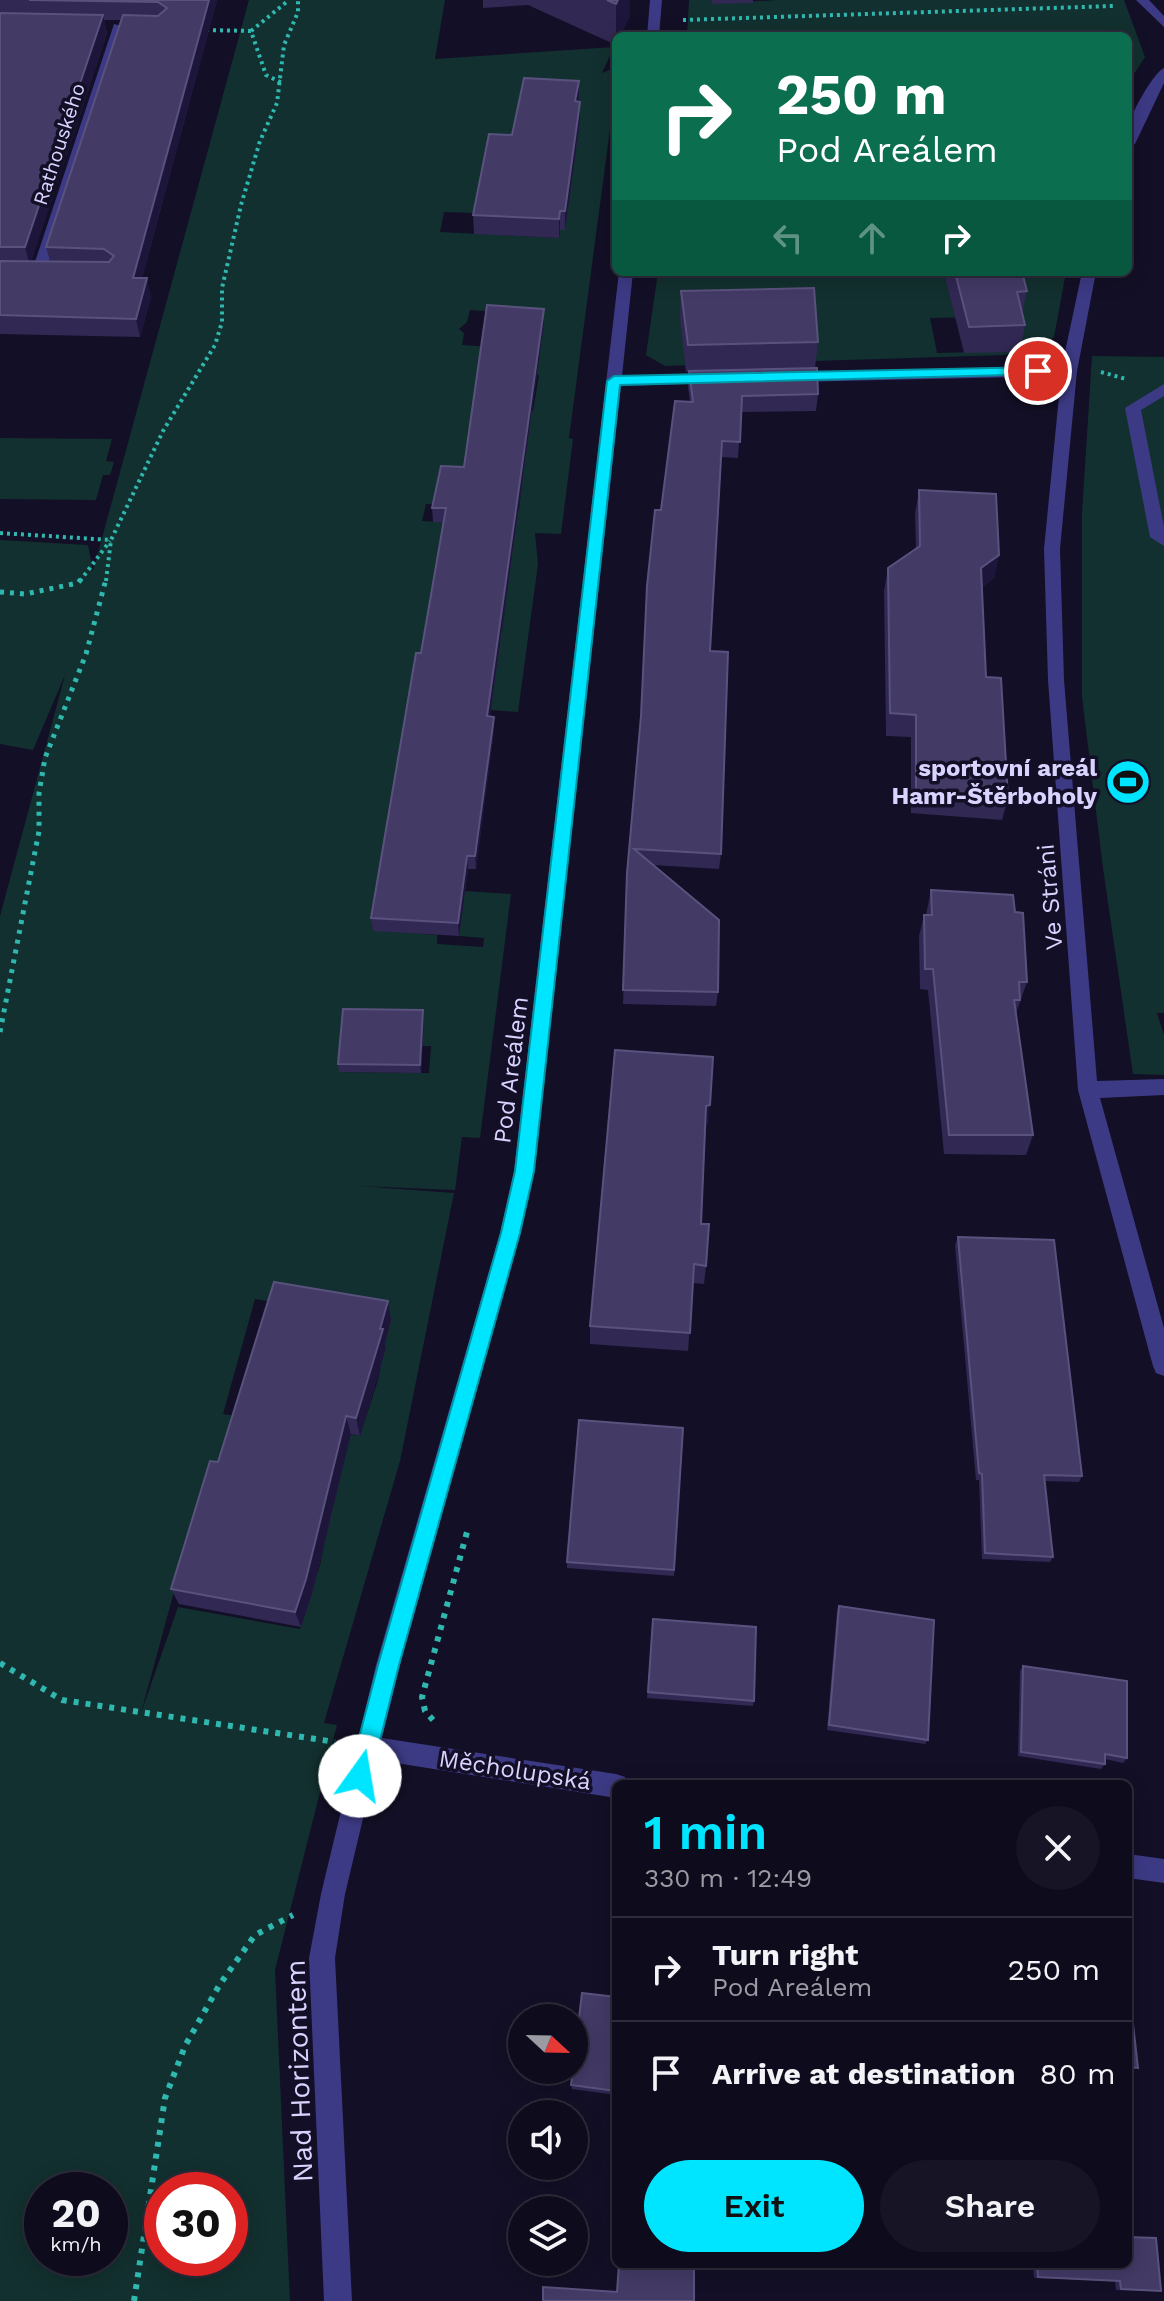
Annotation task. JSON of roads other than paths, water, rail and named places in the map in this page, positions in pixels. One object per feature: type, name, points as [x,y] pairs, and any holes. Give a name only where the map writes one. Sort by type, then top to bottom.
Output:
[{"type":"street","points":[[653,32],[656,0]]},
{"type":"street","points":[[1142,2],[1164,23]]},
{"type":"street","name":"Rathouského","points":[[38,274],[118,27]]},
{"type":"street","points":[[1132,134],[1164,72]]},
{"type":"street","name":"Pod Areálem","points":[[367,1747],[510,1233],[524,1171],[626,276]]},
{"type":"street","name":"Ve Stráni","points":[[1088,276],[1069,371],[1052,549],[1056,680],[1088,1090],[1164,1366]]},
{"type":"street","points":[[771,377],[1069,371]]},
{"type":"street","points":[[614,381],[724,378]]},
{"type":"street","points":[[1164,389],[1133,408],[1158,537],[1164,541]]},
{"type":"street","points":[[1088,1090],[1164,1087]]},
{"type":"street","name":"Měcholupská","points":[[367,1747],[612,1785]]},
{"type":"street","name":"Nad Horizontem","points":[[338,2301],[322,1958],[333,1894],[367,1747]]},
{"type":"street","points":[[1132,1867],[1164,1871]]},
{"type":"place","name":"sportovní areál Hamr-Štěrboholy","points":[[1128,782]]}]
